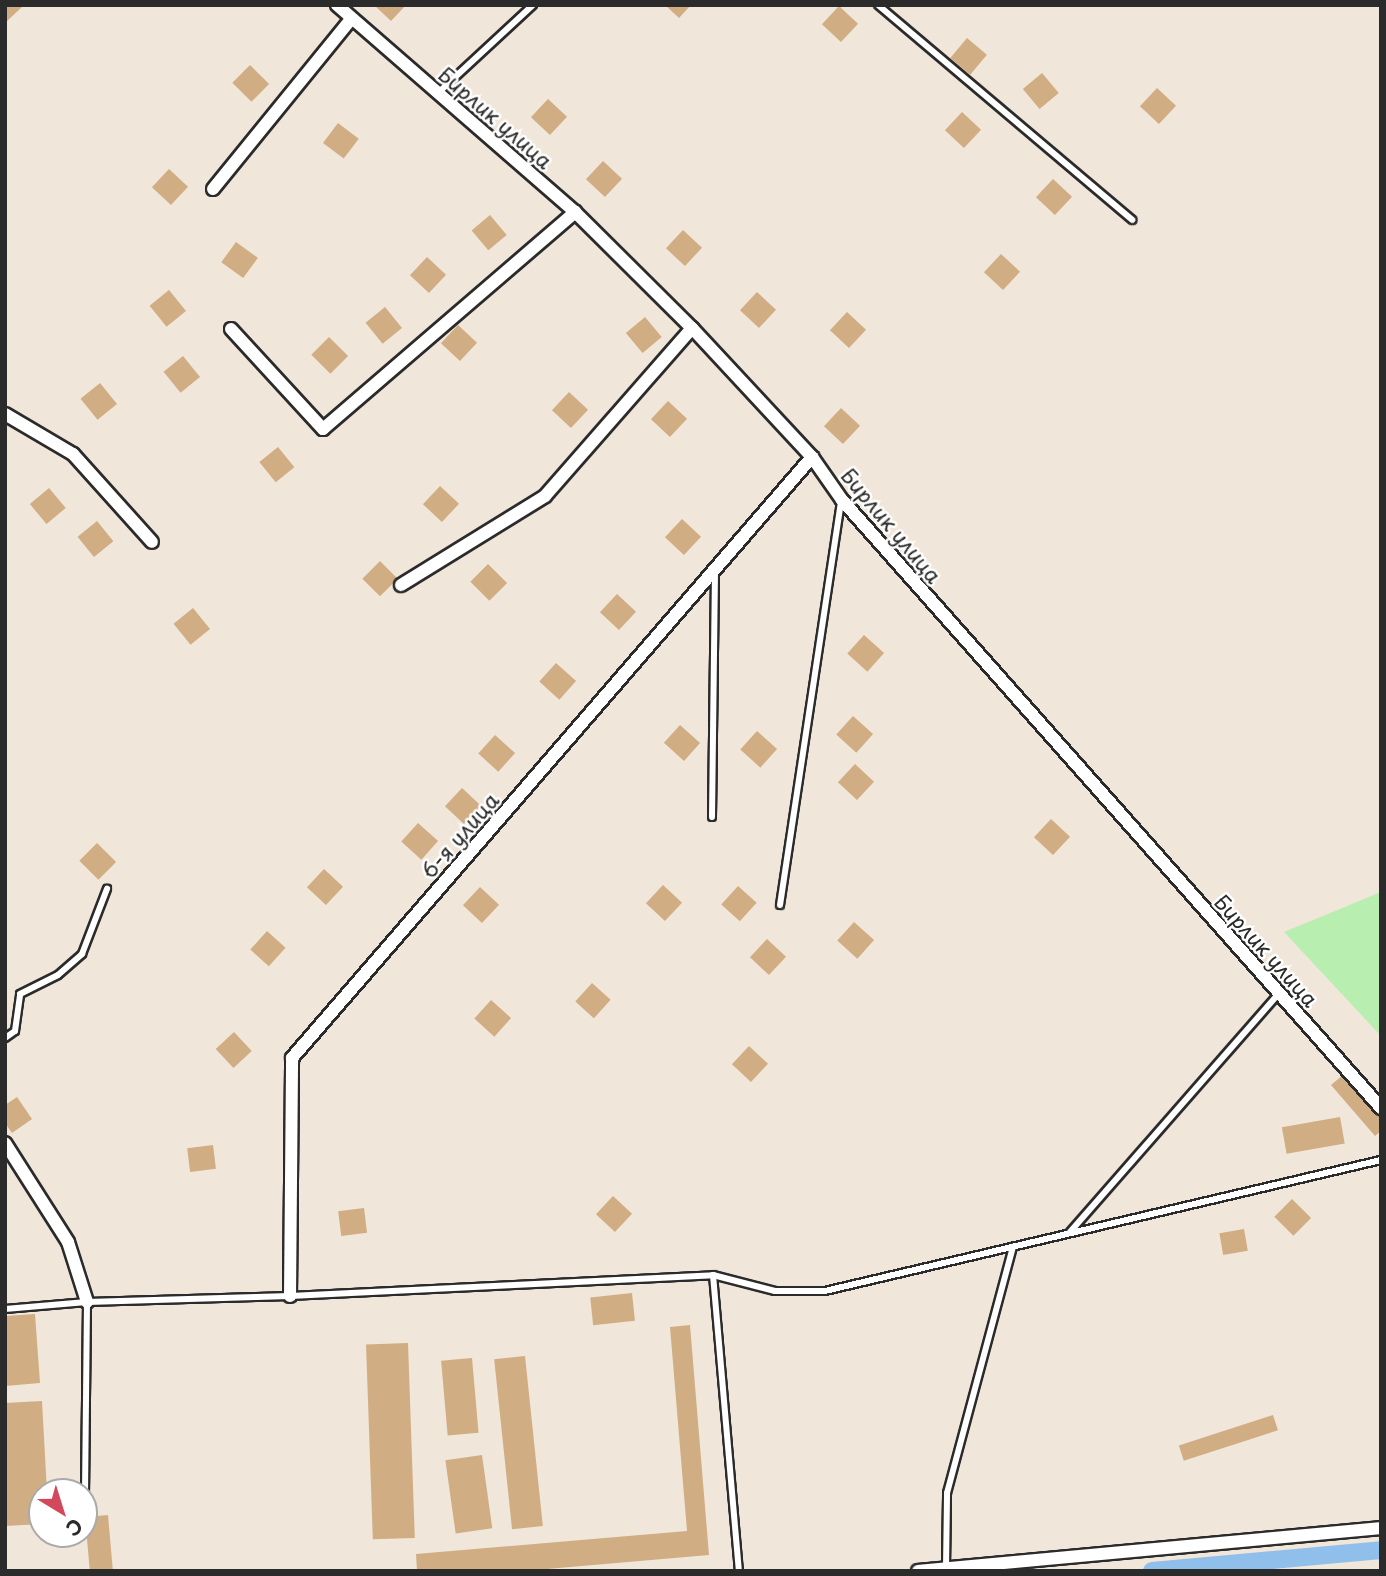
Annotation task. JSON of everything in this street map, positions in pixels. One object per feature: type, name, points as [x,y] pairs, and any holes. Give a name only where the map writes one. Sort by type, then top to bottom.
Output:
[{"type":"street","name":"Бирлик улица","points":[[337,5],[575,212],[692,328],[812,457],[842,500],[1381,1108]]},
{"type":"street","points":[[213,189],[351,19]]},
{"type":"street","points":[[231,329],[323,429],[575,212]]},
{"type":"street","points":[[401,585],[545,496],[692,328]]},
{"type":"street","points":[[5,414],[73,454],[152,542]]},
{"type":"street","name":"6-я улица","points":[[290,1296],[292,1058],[812,457]]},
{"type":"street","points":[[5,1143],[68,1242],[87,1302]]},
{"type":"street","points":[[918,1571],[1381,1528]]},
{"type":"lane","points":[[439,92],[533,5]]},
{"type":"lane","points":[[878,5],[1132,220]]},
{"type":"lane","points":[[780,905],[842,500]]},
{"type":"lane","points":[[712,817],[715,568]]},
{"type":"lane","points":[[5,1038],[15,1031],[20,993],[58,975],[82,954],[107,889]]},
{"type":"lane","points":[[1069,1234],[1279,993]]},
{"type":"lane","points":[[5,1308],[87,1302],[290,1296],[713,1275],[775,1291],[825,1291],[1381,1160]]},
{"type":"lane","points":[[946,1568],[947,1493],[1013,1247]]},
{"type":"lane","points":[[713,1275],[739,1571]]},
{"type":"lane","points":[[85,1478],[87,1302]]},
{"type":"green space","points":[[1381,892],[1381,1036],[1284,932]]},
{"type":"building","points":[[5,5],[24,5],[5,23]]},
{"type":"building","points":[[374,5],[406,5],[391,21]]},
{"type":"building","points":[[665,5],[691,5],[679,18]]},
{"type":"building","points":[[839,6],[858,24],[841,42],[822,24]]},
{"type":"building","points":[[967,38],[987,55],[970,75],[950,58]]},
{"type":"building","points":[[250,65],[269,84],[251,102],[232,83]]},
{"type":"building","points":[[1042,73],[1059,93],[1040,109],[1023,89]]},
{"type":"building","points":[[1157,88],[1176,106],[1159,124],[1140,106]]},
{"type":"building","points":[[548,99],[567,117],[550,135],[531,117]]},
{"type":"building","points":[[962,112],[981,130],[964,148],[945,130]]},
{"type":"building","points":[[338,123],[359,139],[344,159],[323,143]]},
{"type":"building","points":[[603,161],[622,179],[605,197],[586,179]]},
{"type":"building","points":[[169,169],[188,187],[171,205],[152,187]]},
{"type":"building","points":[[1053,179],[1072,197],[1055,215],[1036,197]]},
{"type":"building","points":[[490,215],[507,235],[488,250],[472,230]]},
{"type":"building","points":[[683,230],[702,248],[685,266],[666,248]]},
{"type":"building","points":[[236,242],[258,258],[243,278],[221,262]]},
{"type":"building","points":[[1001,254],[1020,272],[1003,290],[984,272]]},
{"type":"building","points":[[427,257],[446,275],[429,293],[410,275]]},
{"type":"building","points":[[169,290],[186,311],[167,327],[150,306]]},
{"type":"building","points":[[757,292],[776,310],[759,328],[740,310]]},
{"type":"building","points":[[385,307],[402,328],[383,344],[366,323]]},
{"type":"building","points":[[847,312],[866,330],[849,348],[830,330]]},
{"type":"building","points":[[645,317],[662,337],[643,353],[626,333]]},
{"type":"building","points":[[458,325],[477,343],[460,361],[441,343]]},
{"type":"building","points":[[329,337],[348,356],[330,374],[311,355]]},
{"type":"building","points":[[183,356],[200,377],[181,393],[164,372]]},
{"type":"building","points":[[100,383],[117,404],[98,420],[81,399]]},
{"type":"building","points":[[569,392],[588,410],[571,428],[552,410]]},
{"type":"building","points":[[668,401],[687,419],[670,437],[651,419]]},
{"type":"building","points":[[841,408],[860,426],[843,444],[824,426]]},
{"type":"building","points":[[278,447],[294,467],[276,482],[259,462]]},
{"type":"building","points":[[440,486],[459,504],[442,522],[423,504]]},
{"type":"building","points":[[49,488],[66,508],[47,524],[30,504]]},
{"type":"building","points":[[682,519],[701,537],[684,555],[665,537]]},
{"type":"building","points":[[97,521],[113,541],[94,557],[78,537]]},
{"type":"building","points":[[380,561],[398,579],[380,596],[362,579]]},
{"type":"building","points":[[488,564],[507,583],[489,601],[470,582]]},
{"type":"building","points":[[617,594],[636,612],[619,630],[600,612]]},
{"type":"building","points":[[193,608],[210,629],[191,645],[174,624]]},
{"type":"building","points":[[864,635],[884,653],[867,672],[847,654]]},
{"type":"building","points":[[556,663],[576,681],[559,700],[539,682]]},
{"type":"building","points":[[853,716],[873,734],[856,753],[836,735]]},
{"type":"building","points":[[680,725],[700,743],[684,761],[664,743]]},
{"type":"building","points":[[757,731],[777,749],[760,768],[740,750]]},
{"type":"building","points":[[495,735],[515,753],[498,772],[478,754]]},
{"type":"building","points":[[855,764],[874,782],[857,800],[838,782]]},
{"type":"building","points":[[462,788],[481,806],[464,824],[445,806]]},
{"type":"building","points":[[1051,819],[1070,837],[1053,855],[1034,837]]},
{"type":"building","points":[[418,823],[438,841],[421,860],[401,842]]},
{"type":"building","points":[[97,843],[116,862],[98,880],[79,861]]},
{"type":"building","points":[[324,869],[343,887],[326,905],[307,887]]},
{"type":"building","points":[[663,885],[682,903],[665,921],[646,903]]},
{"type":"building","points":[[738,886],[757,903],[740,921],[721,905]]},
{"type":"building","points":[[480,887],[499,905],[482,923],[463,905]]},
{"type":"building","points":[[854,922],[874,940],[857,959],[837,941]]},
{"type":"building","points":[[267,931],[286,948],[269,966],[250,950]]},
{"type":"building","points":[[767,939],[786,957],[769,975],[750,957]]},
{"type":"building","points":[[592,983],[611,1000],[594,1018],[575,1002]]},
{"type":"building","points":[[491,1000],[511,1018],[494,1037],[474,1019]]},
{"type":"building","points":[[234,1032],[252,1051],[233,1068],[216,1049]]},
{"type":"building","points":[[749,1046],[768,1064],[751,1082],[732,1064]]},
{"type":"building","points":[[1343,1075],[1381,1119],[1381,1131],[1375,1136],[1331,1085]]},
{"type":"building","points":[[17,1097],[32,1119],[12,1133],[5,1123],[5,1105]]},
{"type":"building","points":[[1340,1117],[1345,1144],[1287,1154],[1282,1127]]},
{"type":"building","points":[[213,1145],[216,1169],[190,1172],[187,1148]]},
{"type":"building","points":[[613,1196],[632,1214],[615,1232],[596,1214]]},
{"type":"building","points":[[1292,1199],[1311,1218],[1293,1236],[1274,1217]]},
{"type":"building","points":[[364,1208],[367,1233],[341,1236],[338,1211]]},
{"type":"building","points":[[1244,1229],[1248,1251],[1223,1255],[1219,1233]]},
{"type":"building","points":[[632,1293],[635,1321],[593,1325],[590,1297]]},
{"type":"building","points":[[35,1314],[40,1383],[5,1386],[5,1316]]},
{"type":"building","points":[[690,1325],[709,1555],[524,1571],[417,1571],[416,1554],[687,1531],[670,1327]]},
{"type":"building","points":[[408,1343],[415,1538],[373,1539],[366,1344]]},
{"type":"building","points":[[525,1356],[543,1526],[512,1529],[494,1359]]},
{"type":"building","points":[[472,1358],[479,1433],[448,1435],[441,1361]]},
{"type":"building","points":[[42,1401],[46,1478],[28,1478],[28,1525],[5,1526],[5,1403]]},
{"type":"building","points":[[1273,1415],[1278,1430],[1184,1461],[1179,1446]]},
{"type":"building","points":[[482,1455],[492,1528],[456,1533],[445,1460]]},
{"type":"building","points":[[108,1515],[113,1571],[90,1571],[88,1548],[98,1548],[98,1516]]},
{"type":"waterway","points":[[1152,1571],[1381,1550]]}]
